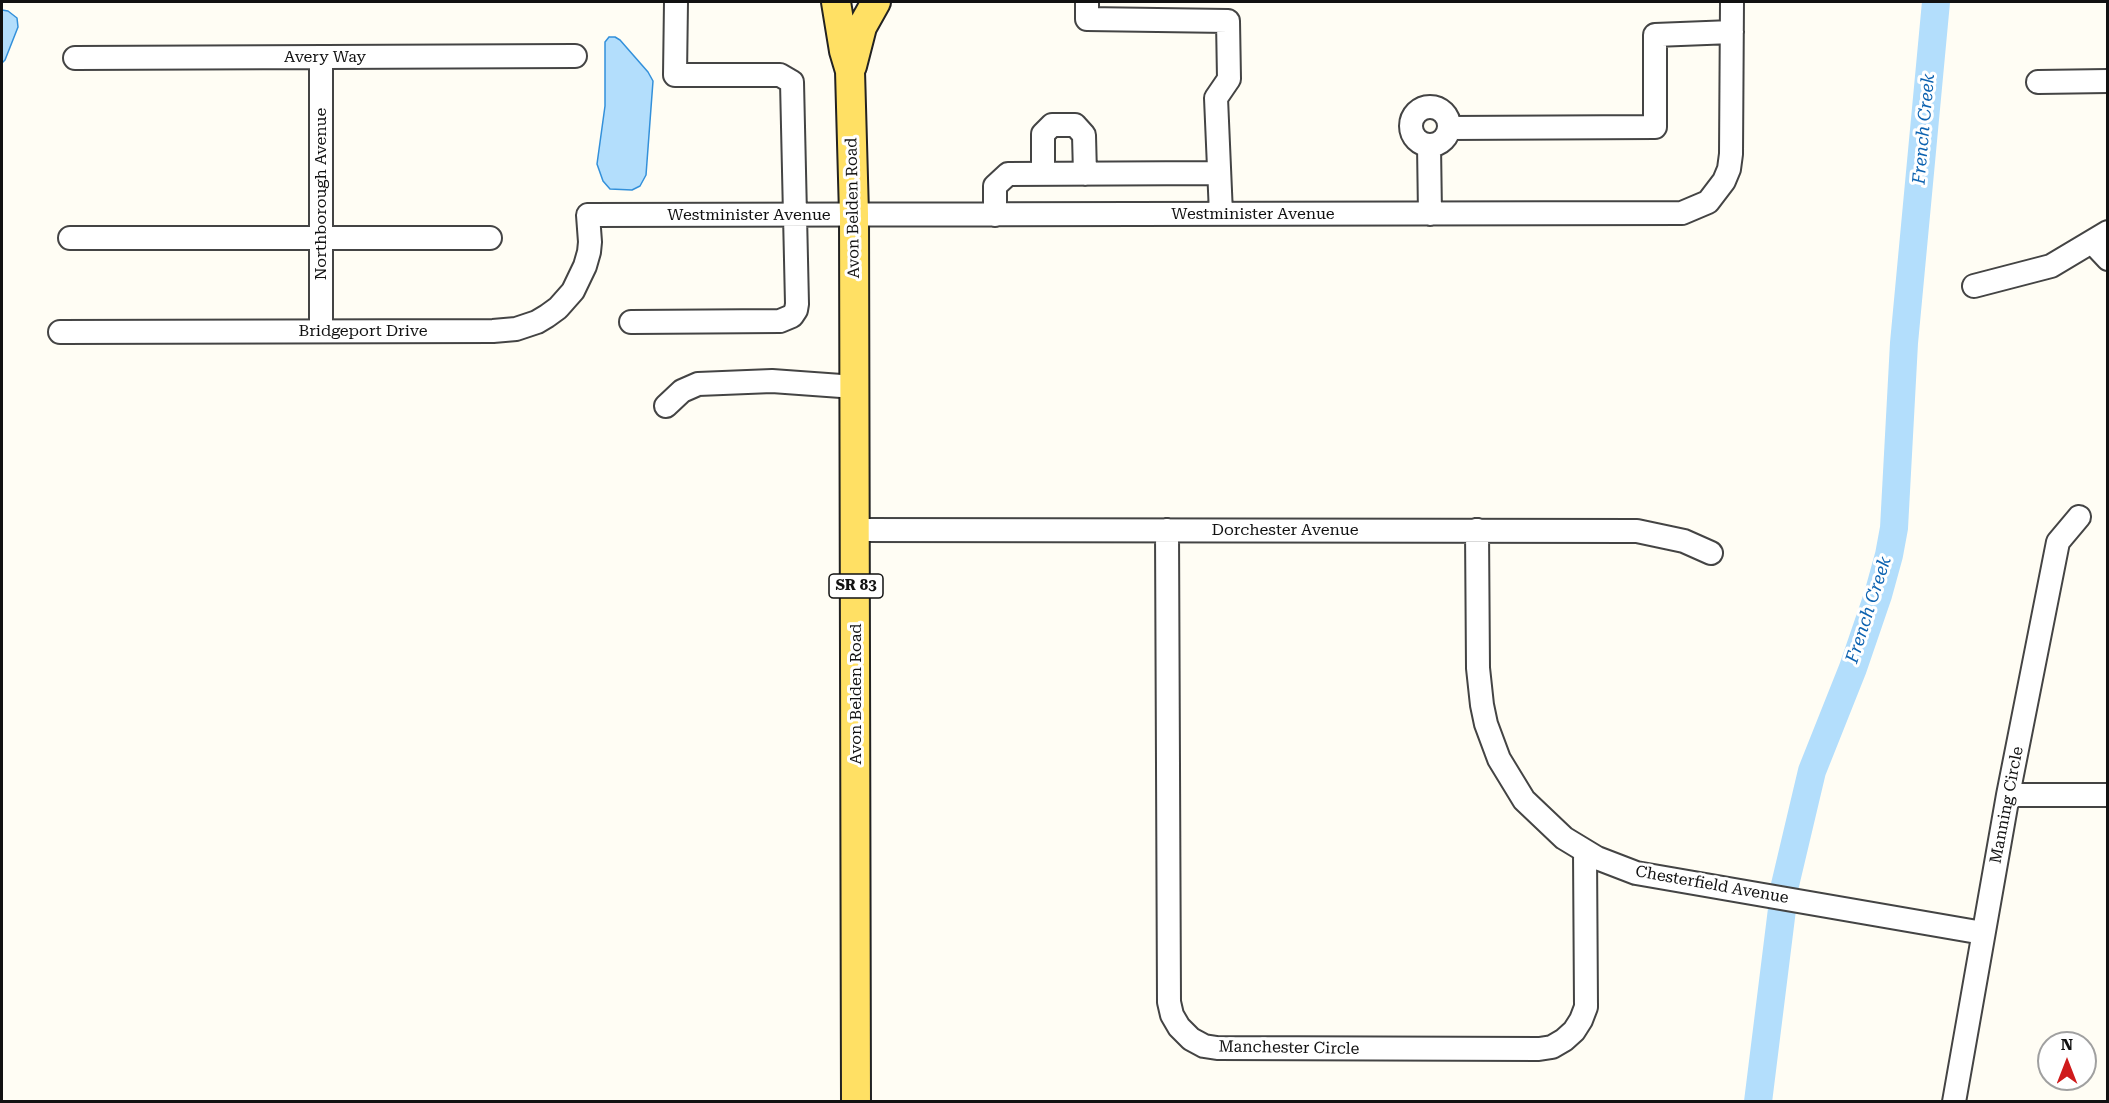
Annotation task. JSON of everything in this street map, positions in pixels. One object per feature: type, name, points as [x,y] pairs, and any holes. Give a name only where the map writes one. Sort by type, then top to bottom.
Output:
[{"type":"main road","name":"Avon Belden Road","points":[[836,2],[844,51],[850,71],[854,214],[856,1101]]},
{"type":"main road","name":"Avon Belden Road","points":[[850,71],[863,24],[876,2]]},
{"type":"street","points":[[631,322],[780,321],[792,316],[797,304],[792,82],[780,75],[675,75],[676,2]]},
{"type":"street","points":[[1087,2],[1087,19],[1228,21],[1228,79],[1216,98],[1221,214]]},
{"type":"street","name":"Westminister Avenue","points":[[588,214],[1670,213],[1693,209],[1708,202],[1724,181],[1729,169],[1732,2]]},
{"type":"street","points":[[1449,128],[1655,127],[1655,35],[1732,32]]},
{"type":"street","name":"Avery Way","points":[[75,58],[574,56]]},
{"type":"street","name":"Northborough Avenue","points":[[321,57],[321,331]]},
{"type":"street","points":[[2038,82],[2108,81]]},
{"type":"street","points":[[1426,107],[1439,109],[1448,118],[1449,128],[1442,141],[1429,145],[1418,141],[1410,125],[1415,113],[1426,107]]},
{"type":"street","points":[[1043,174],[1043,134],[1052,125],[1075,125],[1084,135],[1085,174]]},
{"type":"street","points":[[1429,145],[1430,214]]},
{"type":"street","points":[[995,214],[995,186],[1008,174],[1219,173]]},
{"type":"street","name":"Bridgeport Drive","points":[[60,332],[507,330],[537,322],[567,299],[579,280],[590,242],[588,214]]},
{"type":"street","points":[[1974,286],[2051,266],[2100,237],[2108,259]]},
{"type":"street","points":[[70,238],[490,238]]},
{"type":"street","points":[[666,405],[682,391],[698,384],[772,381],[855,387]]},
{"type":"street","name":"Manning Circle","points":[[1954,1101],[2008,795],[2058,542],[2079,517]]},
{"type":"street","name":"Dorchester Avenue","points":[[856,530],[1637,531],[1684,541],[1711,553]]},
{"type":"street","name":"Manchester Circle","points":[[1167,530],[1169,1002],[1172,1015],[1179,1027],[1191,1039],[1204,1046],[1217,1048],[1539,1049],[1552,1047],[1574,1031],[1586,1007],[1585,852]]},
{"type":"street","name":"Chesterfield Avenue","points":[[1478,530],[1478,668],[1482,705],[1489,733],[1499,759],[1524,800],[1556,831],[1585,852],[1636,873],[1983,933]]},
{"type":"street","points":[[2008,795],[2108,795]]},
{"type":"water","points":[[2,10],[8,11],[17,18],[18,27],[2,63]]},
{"type":"water","points":[[609,37],[620,40],[653,81],[646,175],[640,186],[632,190],[610,189],[603,181],[597,164],[605,106],[605,42]]},
{"type":"waterway","name":"French Creek","points":[[1758,1102],[1785,885],[1812,771],[1853,668],[1878,595],[1894,528],[1904,343],[1936,2]]}]
